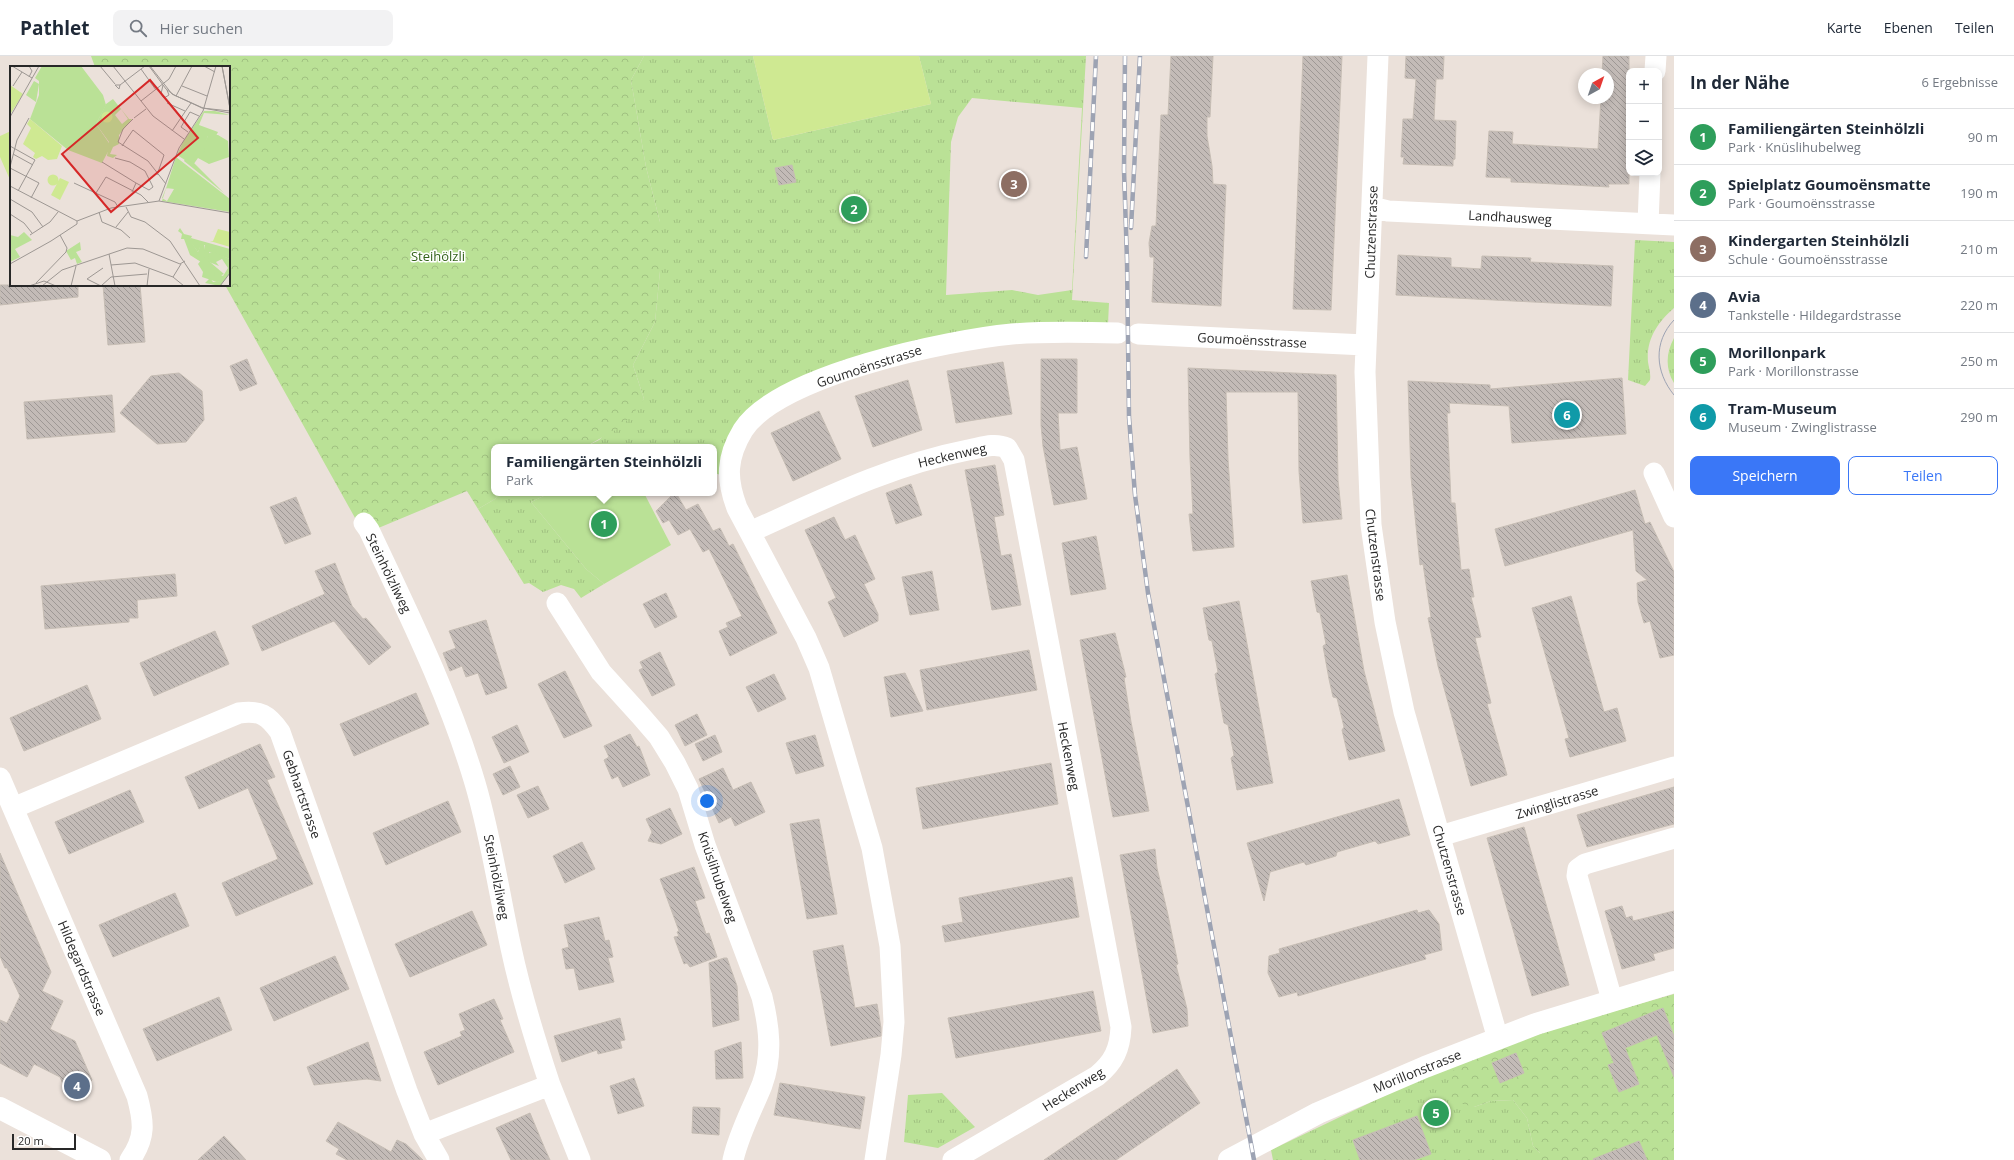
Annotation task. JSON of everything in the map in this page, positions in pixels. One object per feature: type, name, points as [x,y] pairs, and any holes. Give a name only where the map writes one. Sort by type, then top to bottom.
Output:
[{"type":"street","name":"Chutzenstrasse","points":[[1378,56],[1365,345],[1368,485],[1379,582],[1385,622],[1404,712],[1498,1039]]},
{"type":"street","points":[[1655,68],[1656,56]]},
{"type":"street","points":[[1648,224],[1650,176]]},
{"type":"street","name":"Landhausweg","points":[[1372,207],[1388,211],[1674,226]]},
{"type":"street","name":"Goumoënsstrasse","points":[[750,532],[731,492],[728,478],[732,451],[744,429],[765,408],[785,396],[844,372],[904,353],[949,342],[1027,333],[1062,332],[1365,345]]},
{"type":"street","name":"Heckenweg","points":[[750,532],[870,478],[918,462],[992,445],[1006,448],[1014,460],[1121,1027],[1120,1042],[1112,1061],[1097,1076],[953,1160]]},
{"type":"street","points":[[1654,473],[1674,517]]},
{"type":"street","name":"Steinhölzliweg","points":[[364,523],[369,530],[435,669],[459,734],[486,821],[521,989],[534,1038],[550,1085]]},
{"type":"street","points":[[750,532],[806,638],[818,668],[851,772],[872,848],[890,946],[894,1022],[891,1055],[875,1160]]},
{"type":"street","name":"Knüslihubelweg","points":[[557,603],[601,672],[658,737],[675,763],[688,789],[705,845],[762,997],[768,1022],[770,1043],[768,1062],[762,1084],[736,1143],[733,1160]]},
{"type":"street","name":"Gebhartstrasse","points":[[14,808],[239,713],[252,711],[262,714],[272,720],[280,732],[404,1083],[424,1134]]},
{"type":"street","name":"Zwinglistrasse","points":[[1440,836],[1674,767]]},
{"type":"street","name":"Hildegardstrasse","points":[[0,778],[137,1096],[144,1126],[138,1146],[130,1160]]},
{"type":"street","points":[[1612,1000],[1577,876],[1578,869],[1584,864],[1674,838]]},
{"type":"street","name":"Morillonstrasse","points":[[1229,1160],[1318,1113],[1425,1066],[1536,1024],[1674,982]]},
{"type":"street","points":[[439,1160],[424,1134],[550,1085],[580,1160]]},
{"type":"street","points":[[0,1108],[100,1160]]},
{"type":"green space","name":"Steihölzli","points":[[91,56],[644,56],[631,80],[646,167],[660,222],[660,271],[655,322],[633,365],[644,399],[633,414],[619,428],[590,444],[491,444],[491,496],[498,496],[478,509],[467,491],[364,534],[226,286],[230,286],[230,66],[95,66]]},
{"type":"green space","points":[[644,56],[753,56],[773,140],[931,104],[919,56],[1086,56],[1072,300],[1109,303],[1108,324],[1020,325],[764,407],[721,475],[717,474],[717,444],[591,444],[599,440],[644,399],[633,365],[655,322],[660,271],[660,222],[646,167],[631,80]],"holes":[[[972,98],[1082,108],[1072,290],[1038,295],[1012,290],[946,295],[951,142],[958,117]]]},
{"type":"green space","points":[[753,56],[919,56],[931,104],[773,140]]},
{"type":"green space","points":[[10,131],[10,180],[0,157],[0,136]]},
{"type":"green space","points":[[1635,240],[1674,242],[1674,308],[1658,325],[1651,338],[1648,354],[1650,380],[1645,386],[1628,380]]},
{"type":"green space","points":[[1674,338],[1674,383],[1669,372],[1668,355]]},
{"type":"green space","points":[[498,496],[544,496],[531,502],[586,569],[604,584],[581,598],[574,589],[561,585],[543,592],[529,583],[524,584],[478,509]]},
{"type":"green space","points":[[544,496],[646,496],[671,545],[604,584],[586,569],[531,502]]},
{"type":"green space","points":[[1674,994],[1674,1160],[1540,1160],[1540,1153],[1533,1146],[1527,1118],[1513,1100],[1491,1101],[1474,1107],[1452,1101],[1450,1085],[1456,1064],[1559,1027]]},
{"type":"green space","points":[[1456,1064],[1474,1107],[1491,1101],[1513,1100],[1527,1118],[1533,1146],[1540,1153],[1540,1160],[1273,1160],[1271,1150],[1428,1075]]},
{"type":"green space","points":[[942,1093],[975,1127],[938,1148],[904,1142],[908,1095]]},
{"type":"building","points":[[1171,56],[1213,56],[1210,117],[1207,117],[1207,136],[1212,166],[1213,184],[1226,185],[1221,306],[1152,302],[1154,257],[1150,257],[1149,243],[1152,226],[1156,226],[1161,115],[1168,115]]},
{"type":"building","points":[[1303,56],[1342,56],[1331,310],[1293,309]]},
{"type":"building","points":[[1406,56],[1444,56],[1443,79],[1436,79],[1434,120],[1456,121],[1455,159],[1453,160],[1453,166],[1403,164],[1404,157],[1401,157],[1403,119],[1413,119],[1416,79],[1405,78]]},
{"type":"building","points":[[1603,56],[1629,56],[1629,68],[1626,68],[1626,176],[1629,176],[1629,184],[1608,184],[1609,187],[1511,182],[1511,178],[1486,177],[1489,131],[1513,132],[1512,144],[1598,149],[1601,104],[1614,104],[1614,68],[1602,68]]},
{"type":"building","points":[[792,165],[796,182],[779,185],[775,168]]},
{"type":"building","points":[[1398,255],[1451,258],[1451,267],[1481,269],[1482,256],[1531,258],[1530,262],[1613,266],[1611,306],[1396,295]]},
{"type":"building","points":[[0,285],[78,286],[78,297],[0,305]]},
{"type":"building","points":[[103,286],[140,286],[145,342],[108,345]]},
{"type":"building","points":[[247,359],[257,384],[240,391],[230,366]]},
{"type":"building","points":[[1041,359],[1077,359],[1077,413],[1058,413],[1060,450],[1077,447],[1087,499],[1054,505],[1043,446],[1041,425]]},
{"type":"building","points":[[1003,362],[1012,414],[956,423],[947,371]]},
{"type":"building","points":[[1188,368],[1336,375],[1338,480],[1342,519],[1303,523],[1299,471],[1298,392],[1226,392],[1228,459],[1234,547],[1193,551],[1189,514],[1193,514]]},
{"type":"building","points":[[179,373],[202,391],[204,420],[186,442],[157,444],[120,413],[151,376]]},
{"type":"building","points":[[1622,378],[1626,434],[1512,443],[1509,406],[1449,403],[1450,413],[1447,413],[1451,503],[1455,503],[1461,570],[1469,569],[1474,597],[1471,597],[1481,637],[1475,638],[1491,703],[1487,704],[1507,775],[1471,786],[1438,666],[1428,618],[1431,617],[1423,564],[1420,565],[1411,477],[1408,381],[1490,385],[1490,389]]},
{"type":"building","points":[[908,380],[922,430],[873,447],[855,396]]},
{"type":"building","points":[[112,395],[115,432],[27,439],[24,402]]},
{"type":"building","points":[[819,411],[841,459],[793,481],[771,433]]},
{"type":"building","points":[[995,465],[1004,515],[994,517],[1001,556],[1011,554],[1021,605],[992,610],[965,470]]},
{"type":"building","points":[[911,484],[922,515],[896,524],[886,493]]},
{"type":"building","points":[[1635,490],[1645,524],[1650,522],[1674,572],[1674,655],[1660,658],[1650,621],[1644,623],[1638,602],[1637,583],[1647,580],[1636,571],[1633,530],[1505,566],[1495,529]]},
{"type":"building","points":[[671,496],[678,496],[686,510],[698,504],[713,531],[720,528],[729,546],[733,544],[777,633],[730,656],[719,631],[728,627],[726,623],[742,616],[709,549],[703,552],[690,529],[678,535],[669,520],[663,523],[656,511]]},
{"type":"building","points":[[296,497],[311,534],[285,544],[270,507]]},
{"type":"building","points":[[834,517],[845,540],[855,535],[875,579],[864,584],[878,614],[878,621],[844,637],[828,602],[836,598],[805,530]]},
{"type":"building","points":[[1096,536],[1106,589],[1071,595],[1062,543]]},
{"type":"building","points":[[335,563],[352,606],[363,619],[366,618],[391,647],[369,665],[334,621],[262,651],[252,626],[325,594],[315,571]]},
{"type":"building","points":[[932,571],[939,610],[910,615],[902,577]]},
{"type":"building","points":[[175,574],[177,596],[137,600],[138,618],[129,618],[129,622],[45,629],[41,586]]},
{"type":"building","points":[[1347,575],[1364,671],[1385,751],[1349,760],[1342,730],[1344,727],[1337,698],[1333,697],[1329,679],[1323,646],[1326,644],[1320,613],[1317,612],[1311,581]]},
{"type":"building","points":[[666,593],[677,617],[655,628],[643,604]]},
{"type":"building","points":[[1571,596],[1604,712],[1617,708],[1626,741],[1570,757],[1565,739],[1569,738],[1532,608]]},
{"type":"building","points":[[1239,601],[1273,783],[1237,790],[1231,758],[1234,755],[1228,725],[1224,723],[1215,674],[1218,672],[1212,641],[1209,640],[1203,608]]},
{"type":"building","points":[[486,620],[507,688],[486,695],[478,673],[466,677],[462,666],[450,671],[443,653],[456,648],[449,631]]},
{"type":"building","points":[[215,631],[229,664],[154,696],[140,663]]},
{"type":"building","points":[[1115,633],[1126,677],[1124,678],[1131,722],[1149,811],[1113,817],[1080,640]]},
{"type":"building","points":[[1029,650],[1037,690],[927,710],[920,670]]},
{"type":"building","points":[[660,652],[675,685],[652,696],[639,670],[643,668],[640,662]]},
{"type":"building","points":[[565,671],[592,726],[564,738],[538,684]]},
{"type":"building","points":[[905,673],[923,711],[891,717],[884,677]]},
{"type":"building","points":[[774,674],[786,699],[758,712],[746,687]]},
{"type":"building","points":[[87,685],[101,719],[24,751],[10,718]]},
{"type":"building","points":[[416,693],[429,724],[354,756],[340,724]]},
{"type":"building","points":[[697,714],[707,735],[685,746],[675,725]]},
{"type":"building","points":[[517,725],[529,752],[504,763],[492,737]]},
{"type":"building","points":[[630,734],[637,747],[639,746],[650,775],[623,787],[618,776],[612,779],[604,760],[609,757],[604,746]]},
{"type":"building","points":[[715,735],[722,752],[703,761],[695,744]]},
{"type":"building","points":[[815,735],[824,766],[796,774],[786,743]]},
{"type":"building","points":[[260,744],[275,777],[267,780],[313,884],[236,916],[222,883],[278,859],[248,788],[199,809],[185,777]]},
{"type":"building","points":[[1051,763],[1058,804],[923,829],[916,788]]},
{"type":"building","points":[[510,766],[520,787],[503,795],[493,774]]},
{"type":"building","points":[[723,768],[733,790],[751,782],[765,812],[735,826],[731,817],[719,823],[699,779]]},
{"type":"building","points":[[538,786],[549,809],[528,818],[517,795]]},
{"type":"building","points":[[1674,787],[1674,824],[1587,847],[1577,815]]},
{"type":"building","points":[[130,790],[144,822],[69,854],[55,822]]},
{"type":"building","points":[[1399,799],[1410,835],[1378,844],[1375,841],[1337,852],[1336,856],[1306,865],[1304,862],[1270,872],[1264,901],[1247,843]]},
{"type":"building","points":[[448,801],[461,832],[386,865],[373,833]]},
{"type":"building","points":[[670,808],[682,834],[661,844],[648,841],[652,832],[646,819]]},
{"type":"building","points":[[819,819],[837,914],[807,919],[790,824]]},
{"type":"building","points":[[1524,827],[1569,985],[1532,996],[1487,838]]},
{"type":"building","points":[[582,842],[595,869],[565,883],[553,856]]},
{"type":"building","points":[[1155,849],[1157,868],[1178,964],[1176,965],[1187,1009],[1188,1026],[1153,1033],[1120,855]]},
{"type":"building","points":[[0,853],[51,972],[42,991],[63,1001],[50,1029],[75,1041],[92,1080],[81,1091],[68,1096],[60,1077],[34,1064],[27,1077],[0,1063],[0,1020],[7,1023],[20,996],[0,956]]},
{"type":"building","points":[[694,867],[705,898],[695,901],[706,934],[709,933],[717,957],[690,967],[687,963],[684,964],[674,937],[679,936],[677,932],[679,931],[660,879]]},
{"type":"building","points":[[1072,877],[1079,917],[945,942],[942,926],[963,922],[959,898]]},
{"type":"building","points":[[175,893],[189,926],[113,957],[99,925]]},
{"type":"building","points":[[1622,906],[1626,918],[1632,916],[1633,921],[1674,911],[1674,948],[1653,954],[1655,960],[1622,969],[1605,911]]},
{"type":"building","points":[[1417,910],[1418,913],[1429,910],[1439,924],[1442,950],[1424,955],[1426,959],[1298,996],[1297,992],[1279,997],[1268,973],[1269,956],[1280,953],[1279,949]]},
{"type":"building","points":[[472,911],[487,945],[410,977],[395,944]]},
{"type":"building","points":[[599,917],[605,941],[609,940],[613,957],[608,958],[614,982],[579,990],[574,968],[566,969],[562,949],[569,947],[564,925]]},
{"type":"building","points":[[843,945],[855,1008],[877,1004],[881,1036],[831,1046],[813,951]]},
{"type":"building","points":[[335,956],[349,989],[274,1021],[260,988]]},
{"type":"building","points":[[727,958],[737,986],[739,1020],[713,1027],[709,963]]},
{"type":"building","points":[[1093,991],[1101,1031],[956,1058],[948,1018]]},
{"type":"building","points":[[219,997],[232,1030],[157,1061],[143,1029]]},
{"type":"building","points":[[494,999],[503,1019],[500,1020],[514,1052],[438,1085],[424,1052],[462,1036],[460,1032],[465,1030],[459,1014]]},
{"type":"building","points":[[1663,1008],[1674,1036],[1674,1077],[1657,1035],[1625,1048],[1639,1084],[1619,1092],[1608,1065],[1614,1063],[1602,1033]]},
{"type":"building","points":[[620,1018],[625,1040],[620,1041],[622,1048],[598,1054],[597,1050],[562,1062],[554,1036]]},
{"type":"building","points":[[368,1042],[381,1081],[367,1079],[314,1085],[307,1067]]},
{"type":"building","points":[[741,1042],[743,1078],[716,1079],[715,1051]]},
{"type":"building","points":[[1516,1053],[1524,1073],[1500,1083],[1492,1063]]},
{"type":"building","points":[[1177,1069],[1200,1103],[1116,1160],[1044,1160]]},
{"type":"building","points":[[634,1078],[644,1106],[618,1114],[610,1086]]},
{"type":"building","points":[[780,1083],[865,1097],[860,1129],[774,1115]]},
{"type":"building","points":[[693,1107],[720,1108],[719,1135],[692,1133]]},
{"type":"building","points":[[530,1113],[550,1160],[511,1160],[496,1128]]},
{"type":"building","points":[[1417,1116],[1431,1154],[1414,1160],[1360,1160],[1353,1140]]},
{"type":"building","points":[[338,1122],[391,1152],[397,1140],[406,1144],[423,1160],[347,1160],[336,1154],[339,1149],[326,1141]]},
{"type":"building","points":[[224,1136],[246,1160],[198,1160]]},
{"type":"building","points":[[1639,1141],[1647,1160],[1593,1159]]},
{"type":"tram line","points":[[1674,320],[1662,338],[1659,357],[1663,377],[1674,395]]},
{"type":"railway","points":[[1086,257],[1096,56]]},
{"type":"railway","points":[[1125,56],[1124,170],[1129,417],[1135,495],[1148,593],[1254,1160]]},
{"type":"railway","points":[[1131,228],[1140,56]]},
{"type":"place","name":"Kindergarten Steinhölzli","points":[[1014,184]]},
{"type":"place","name":"Spielplatz Goumoënsmatte","points":[[854,209]]},
{"type":"place","name":"Tram-Museum","points":[[1567,415]]},
{"type":"place","name":"Familiengärten Steinhölzli","points":[[604,524]]},
{"type":"place","name":"Avia","points":[[77,1086]]},
{"type":"place","name":"Morillonpark","points":[[1436,1113]]}]
